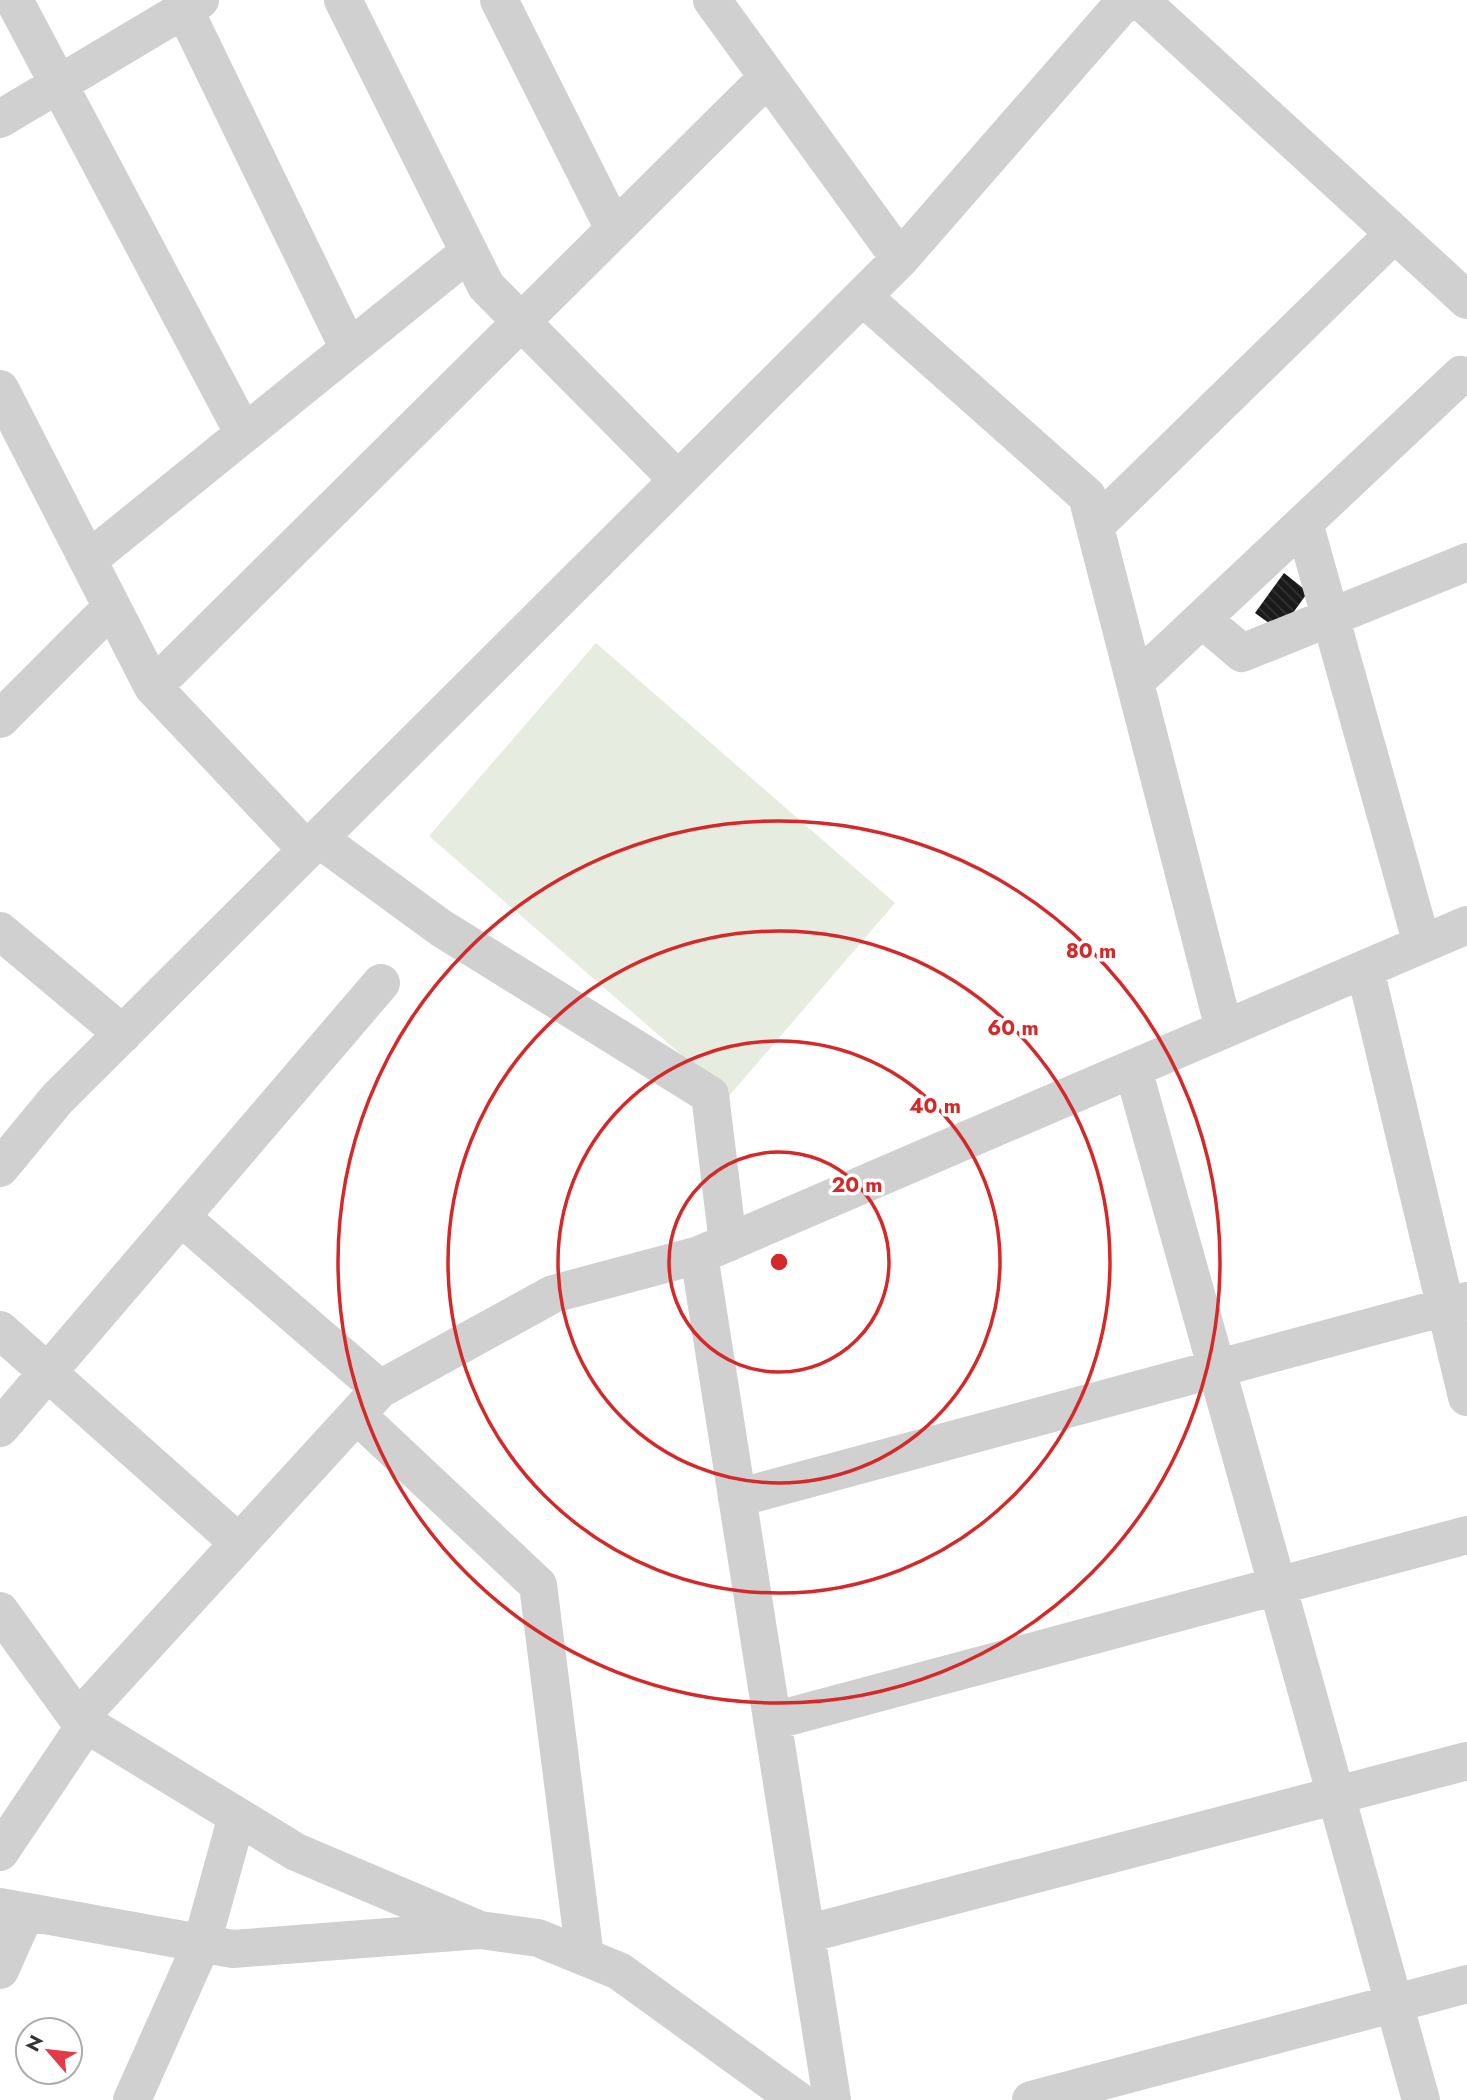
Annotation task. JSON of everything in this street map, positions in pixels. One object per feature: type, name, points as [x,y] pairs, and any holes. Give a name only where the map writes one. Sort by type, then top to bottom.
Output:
[{"type":"street","points":[[14,0],[244,434]]},
{"type":"street","points":[[343,0],[486,286],[678,481]]},
{"type":"street","points":[[499,0],[614,229]]},
{"type":"street","points":[[712,0],[900,259]]},
{"type":"street","points":[[0,1167],[57,1099],[900,259],[1126,0]]},
{"type":"street","points":[[1140,0],[1467,300]]},
{"type":"street","points":[[0,118],[192,5],[349,349]]},
{"type":"street","points":[[153,687],[768,77]]},
{"type":"street","points":[[1095,526],[1394,233]]},
{"type":"street","points":[[88,559],[469,253]]},
{"type":"street","points":[[863,297],[1087,496],[1224,1029]]},
{"type":"street","points":[[1135,682],[1461,375],[1467,377]]},
{"type":"street","points":[[0,389],[153,687],[313,844],[441,928],[710,1095],[713,1249],[737,1499],[832,2100]]},
{"type":"street","points":[[1304,523],[1422,944]]},
{"type":"street","points":[[1202,618],[1242,653],[1467,562]]},
{"type":"street","points":[[0,719],[112,607]]},
{"type":"street","points":[[0,1852],[82,1721],[239,1543],[369,1402],[553,1294],[713,1249],[1467,925]]},
{"type":"street","points":[[0,931],[123,1034]]},
{"type":"street","points":[[1364,969],[1456,1304],[1467,1397]]},
{"type":"street","points":[[0,1428],[381,983]]},
{"type":"street","points":[[1133,1069],[1421,2100]]},
{"type":"street","points":[[181,1217],[369,1402],[538,1585],[585,1957]]},
{"type":"street","points":[[737,1499],[1456,1304]]},
{"type":"street","points":[[0,1330],[239,1543]]},
{"type":"street","points":[[773,1721],[1467,1535]]},
{"type":"street","points":[[0,1611],[82,1721],[296,1852],[480,1930]]},
{"type":"street","points":[[806,1934],[1467,1761]]},
{"type":"street","points":[[132,2100],[202,1943],[237,1816]]},
{"type":"street","points":[[0,1970],[13,1910],[233,1949],[480,1930],[538,1938],[619,1971],[797,2100]]},
{"type":"street","points":[[1031,2100],[1467,1984]]},
{"type":"shaded area","points":[[596,643],[895,903],[729,1096],[429,836]]},
{"type":"building","points":[[1284,573],[1308,592],[1280,631],[1255,613]]}]
